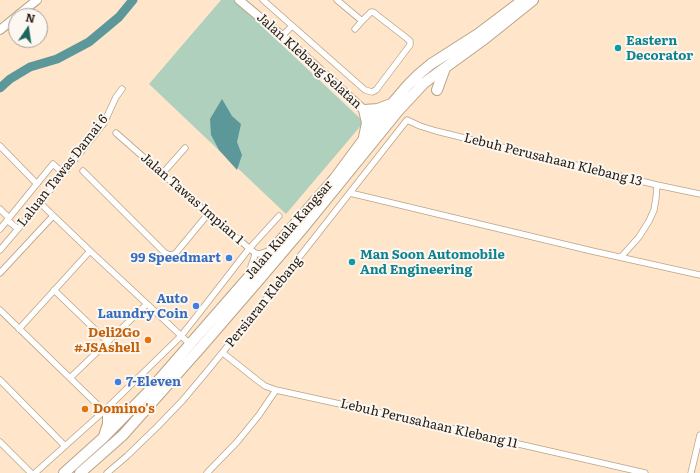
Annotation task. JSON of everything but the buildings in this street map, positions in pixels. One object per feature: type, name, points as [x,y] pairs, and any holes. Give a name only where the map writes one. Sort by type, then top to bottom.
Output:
[{"type":"highway","name":"Jalan Kuala Kangsar","points":[[80,473],[139,417],[258,282],[348,172],[398,105],[413,79],[431,64],[478,34],[522,0]]},
{"type":"highway","name":"Jalan Kuala Kangsar","points":[[398,105],[424,83],[533,0]]},
{"type":"highway","points":[[437,90],[445,68]]},
{"type":"highway","points":[[363,140],[367,123],[364,110],[398,105]]},
{"type":"highway","points":[[348,172],[350,166],[372,139],[378,127],[379,121],[386,119],[398,105]]},
{"type":"highway","name":"Jalan Kuala Kangsar","points":[[64,473],[103,438],[151,389],[334,178],[379,121]]},
{"type":"highway","points":[[103,438],[108,424],[106,414],[116,416],[131,410]]},
{"type":"highway","points":[[110,446],[117,432],[116,425],[125,425],[134,418],[139,417]]},
{"type":"street","points":[[26,8],[37,0]]},
{"type":"street","name":"Jalan Klebang Selatan","points":[[239,0],[282,36],[364,110],[379,121]]},
{"type":"street","points":[[263,0],[365,90],[372,92],[376,90],[410,45],[410,41],[373,12],[371,12],[355,29]]},
{"type":"street","points":[[336,0],[362,21]]},
{"type":"street","points":[[0,30],[8,23]]},
{"type":"street","points":[[282,36],[292,26]]},
{"type":"street","name":"Laluan Tawas Damai 6","points":[[0,250],[104,123],[116,97],[122,89]]},
{"type":"street","name":"Lebuh Perusahaan Klebang 13","points":[[407,120],[428,129],[657,185],[700,194]]},
{"type":"street","name":"Persiaran Klebang","points":[[107,473],[157,427],[183,400],[223,353],[407,120]]},
{"type":"street","name":"Jalan Tawas Impian 1","points":[[116,133],[255,253],[259,254],[271,250]]},
{"type":"street","points":[[0,146],[37,184]]},
{"type":"street","points":[[162,174],[185,148]]},
{"type":"street","points":[[0,229],[53,164],[63,173]]},
{"type":"street","points":[[83,171],[165,253],[170,255],[175,254],[208,214]]},
{"type":"street","points":[[621,257],[639,237],[649,221],[654,210],[657,185]]},
{"type":"street","points":[[350,193],[592,251],[700,275]]},
{"type":"street","points":[[40,203],[190,344]]},
{"type":"street","points":[[0,208],[18,229]]},
{"type":"street","name":"Laluan Tawas Damai 6","points":[[0,273],[53,216]]},
{"type":"street","points":[[35,473],[65,446],[106,414],[181,336],[249,248],[279,216]]},
{"type":"street","points":[[19,329],[90,251]]},
{"type":"street","points":[[248,277],[255,253]]},
{"type":"street","points":[[54,290],[108,342]]},
{"type":"street","points":[[70,378],[147,304]]},
{"type":"street","points":[[0,310],[116,425]]},
{"type":"street","name":"Lebuh Perusahaan Klebang 11","points":[[223,353],[265,386],[276,390],[645,473]]},
{"type":"street","points":[[0,380],[65,446]]},
{"type":"street","points":[[207,473],[237,442],[259,415],[276,390]]},
{"type":"street","points":[[691,473],[700,435]]},
{"type":"street","points":[[0,442],[31,473]]},
{"type":"green space","points":[[221,0],[234,0],[364,122],[286,214],[149,84]]},
{"type":"water","points":[[222,99],[232,116],[241,124],[237,142],[242,155],[237,170],[219,150],[211,135],[210,119]]},
{"type":"waterway","points":[[0,88],[10,79],[30,67],[57,59],[89,42],[119,17],[133,0]]},
{"type":"place","name":"Eastern Decorator","points":[[618,48]]},
{"type":"place","name":"99 Speedmart","points":[[229,258]]},
{"type":"place","name":"Man Soon Automobile And Engineering","points":[[352,262]]},
{"type":"place","name":"Auto Laundry Coin","points":[[196,306]]},
{"type":"place","name":"Deli2Go #JSAshell","points":[[148,340]]},
{"type":"place","name":"7-Eleven","points":[[118,382]]},
{"type":"place","name":"Domino's","points":[[85,409]]}]
